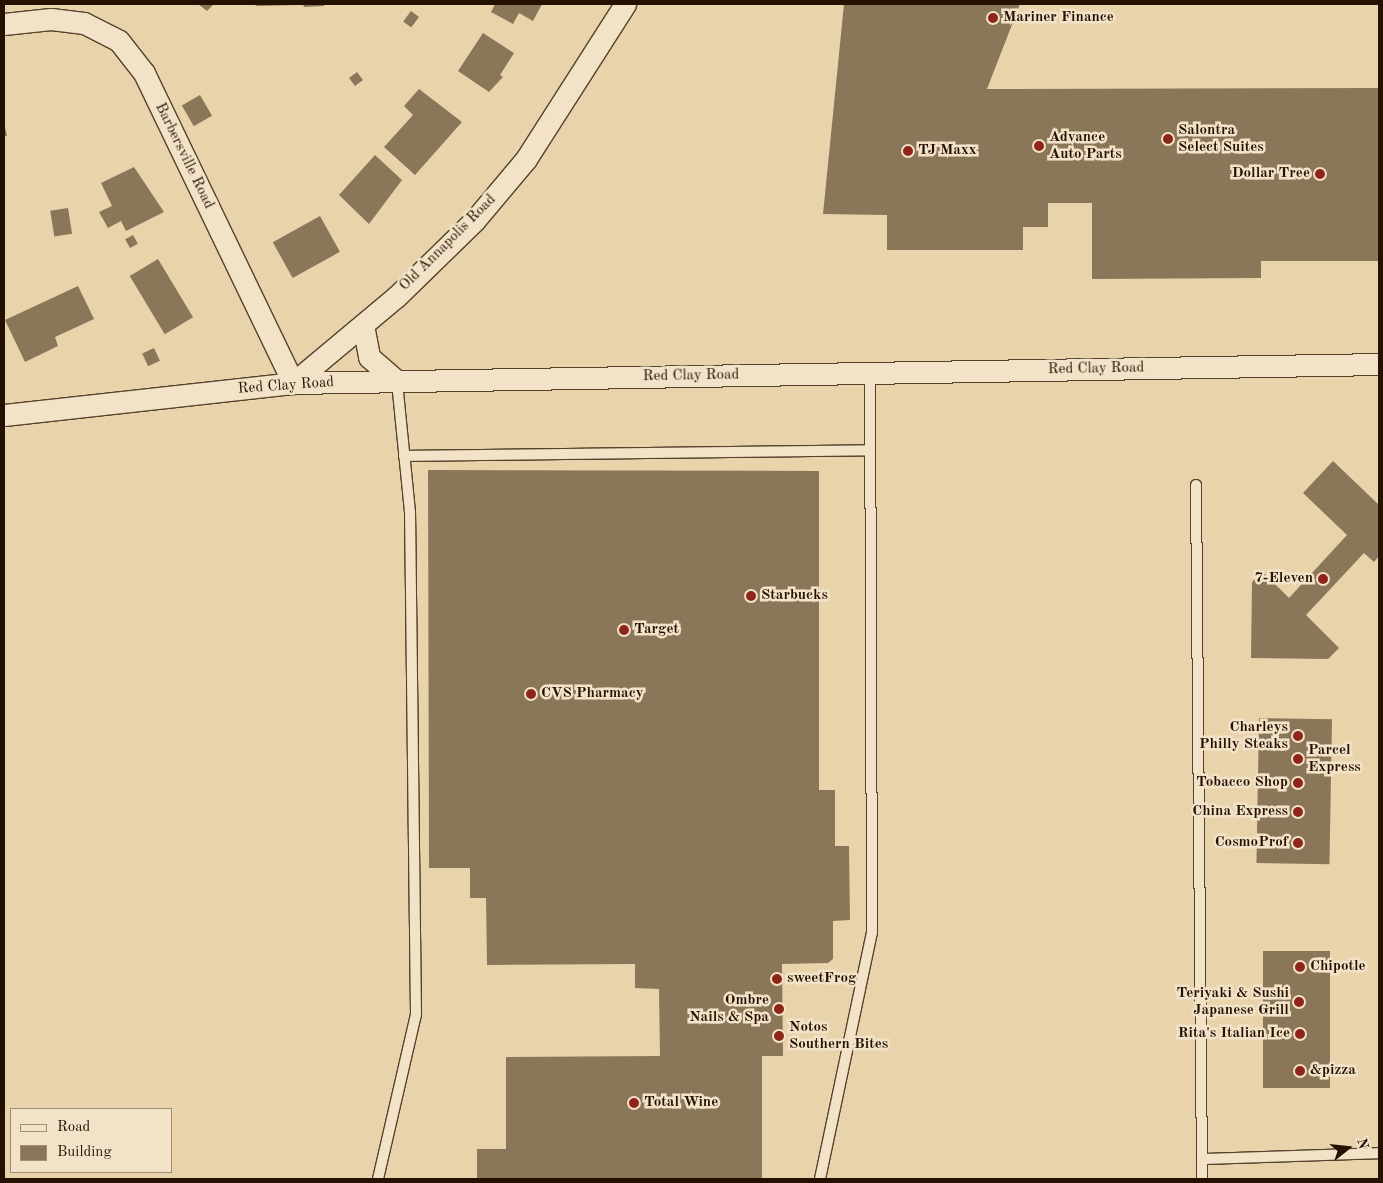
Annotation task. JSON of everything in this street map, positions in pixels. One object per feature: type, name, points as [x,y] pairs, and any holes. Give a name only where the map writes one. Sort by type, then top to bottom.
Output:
[{"type":"street","name":"Old Annapolis Road","points":[[293,383],[363,325],[474,221],[526,159],[625,4]]},
{"type":"street","name":"Barbersville Road","points":[[4,24],[51,19],[84,23],[119,41],[144,73],[293,383]]},
{"type":"street","points":[[363,325],[369,357],[397,382]]},
{"type":"street","name":"Red Clay Road","points":[[4,415],[293,383],[1379,364]]},
{"type":"lane","points":[[820,1179],[872,933],[870,373]]},
{"type":"lane","points":[[378,1179],[416,1015],[410,512],[397,382]]},
{"type":"lane","points":[[404,456],[870,450]]},
{"type":"lane","points":[[1196,485],[1202,1179]]},
{"type":"lane","points":[[1202,1159],[1379,1153]]},
{"type":"building","points":[[198,4],[214,4],[207,11]]},
{"type":"building","points":[[255,4],[299,4],[299,5],[256,6]]},
{"type":"building","points":[[303,4],[324,4],[324,6],[304,7]]},
{"type":"building","points":[[495,4],[542,4],[533,21],[519,13],[513,24],[491,12]]},
{"type":"building","points":[[844,4],[1020,4],[987,89],[1379,88],[1379,261],[1261,261],[1261,278],[1092,279],[1092,203],[1048,203],[1048,227],[1023,227],[1023,250],[887,250],[887,215],[823,214]]},
{"type":"building","points":[[411,11],[419,17],[411,27],[403,21]]},
{"type":"building","points":[[483,33],[514,53],[500,75],[503,77],[489,92],[458,71]]},
{"type":"building","points":[[357,72],[363,80],[355,86],[349,78]]},
{"type":"building","points":[[419,89],[462,122],[415,175],[384,147],[413,115],[404,106]]},
{"type":"building","points":[[200,95],[212,116],[194,126],[182,106]]},
{"type":"building","points":[[4,123],[7,136],[4,136]]},
{"type":"building","points":[[375,155],[402,180],[369,224],[339,195]]},
{"type":"building","points":[[134,167],[164,212],[126,231],[121,221],[108,228],[99,212],[112,206],[101,183]]},
{"type":"building","points":[[68,208],[72,234],[54,236],[50,211]]},
{"type":"building","points":[[320,216],[340,252],[293,278],[273,242]]},
{"type":"building","points":[[133,235],[138,244],[130,248],[125,239]]},
{"type":"building","points":[[158,259],[193,317],[165,334],[130,276]]},
{"type":"building","points":[[78,286],[94,319],[55,337],[58,346],[25,362],[5,320]]},
{"type":"building","points":[[154,348],[160,361],[148,366],[142,353]]},
{"type":"building","points":[[1333,461],[1379,505],[1379,556],[1374,562],[1364,553],[1306,615],[1339,648],[1328,659],[1251,658],[1252,582],[1263,572],[1289,598],[1347,535],[1303,493]]},
{"type":"building","name":"Target","points":[[428,470],[819,471],[819,790],[835,790],[835,846],[849,846],[850,920],[833,921],[833,959],[828,963],[782,964],[783,1056],[762,1056],[762,1179],[477,1179],[477,1149],[506,1149],[506,1057],[660,1056],[659,989],[635,988],[635,964],[487,965],[486,898],[470,898],[470,868],[429,868]]},
{"type":"building","points":[[1259,718],[1332,719],[1329,864],[1256,863]]},
{"type":"building","points":[[1263,951],[1330,951],[1330,1088],[1263,1088]]},
{"type":"place","name":"Mariner Finance","points":[[993,18]]},
{"type":"place","name":"Salontra Select Suites","points":[[1168,139]]},
{"type":"place","name":"Advance Auto Parts","points":[[1039,146]]},
{"type":"place","name":"TJ Maxx","points":[[908,151]]},
{"type":"place","name":"Dollar Tree","points":[[1320,174]]},
{"type":"place","name":"7-Eleven","points":[[1323,579]]},
{"type":"place","name":"Starbucks","points":[[751,596]]},
{"type":"place","name":"Target","points":[[624,630]]},
{"type":"place","name":"CVS Pharmacy","points":[[531,694]]},
{"type":"place","name":"Charleys Philly Steaks","points":[[1298,736]]},
{"type":"place","name":"Parcel Express","points":[[1298,759]]},
{"type":"place","name":"Tobacco Shop","points":[[1298,783]]},
{"type":"place","name":"China Express","points":[[1298,812]]},
{"type":"place","name":"CosmoProf","points":[[1298,843]]},
{"type":"place","name":"Chipotle","points":[[1300,967]]},
{"type":"place","name":"sweetFrog","points":[[777,979]]},
{"type":"place","name":"Teriyaki & Sushi Japanese Grill","points":[[1299,1002]]},
{"type":"place","name":"Ombre Nails & Spa","points":[[779,1009]]},
{"type":"place","name":"Rita's Italian Ice","points":[[1300,1034]]},
{"type":"place","name":"Notos Southern Bites","points":[[779,1036]]},
{"type":"place","name":"&pizza","points":[[1300,1071]]},
{"type":"place","name":"Total Wine","points":[[634,1103]]}]
